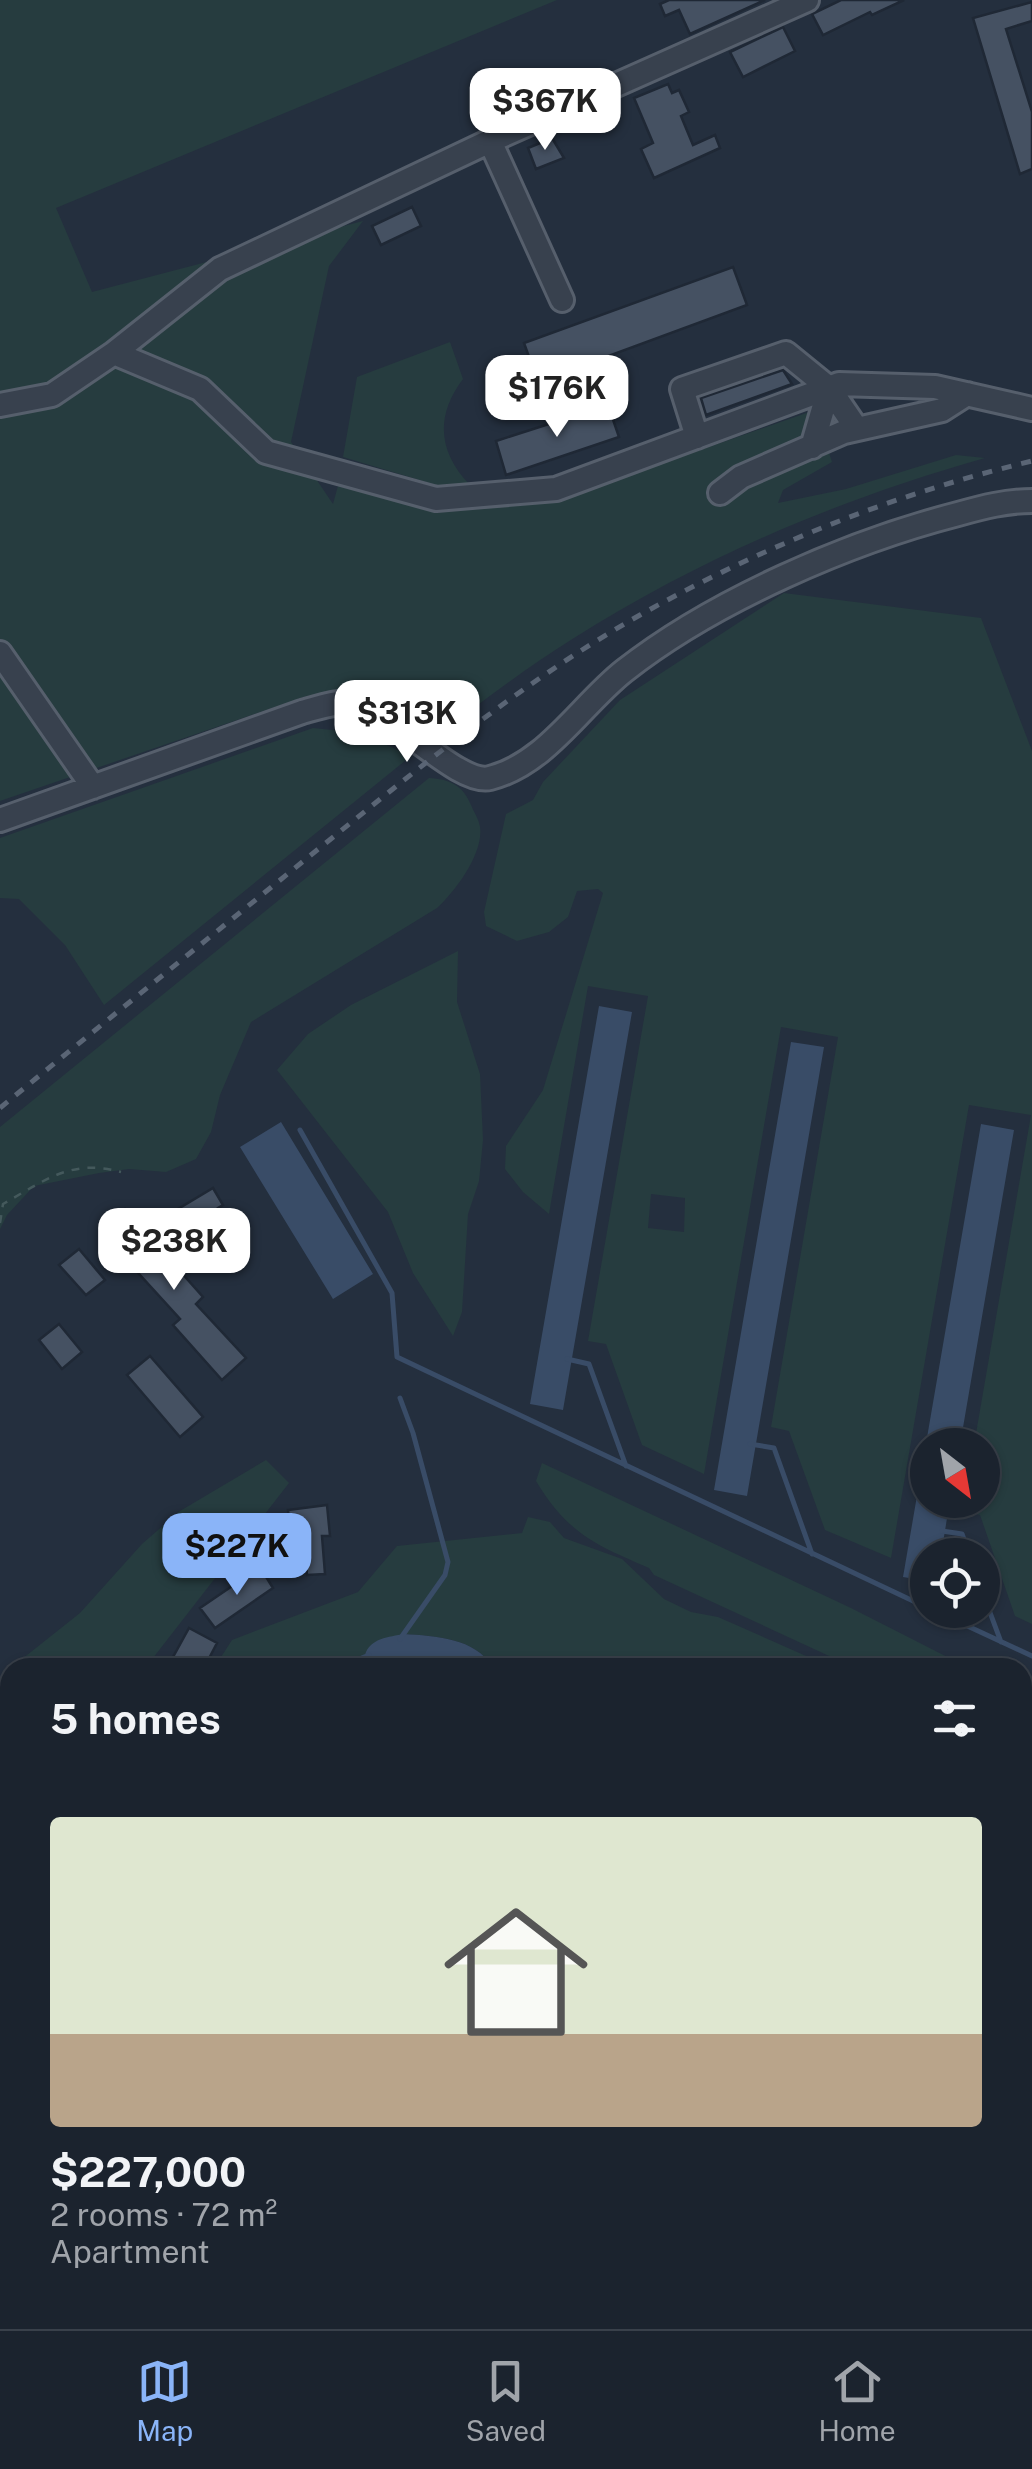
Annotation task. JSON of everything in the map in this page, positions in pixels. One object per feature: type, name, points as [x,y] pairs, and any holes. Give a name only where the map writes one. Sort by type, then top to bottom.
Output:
[{"type":"street","points":[[0,405],[52,396],[114,353],[220,269],[807,0]]},
{"type":"street","points":[[490,142],[562,300]]},
{"type":"street","points":[[114,353],[200,389],[266,452],[436,498],[556,488],[839,384],[935,387],[1032,409]]},
{"type":"street","points":[[697,437],[682,390],[786,354],[829,388],[857,429]]},
{"type":"street","points":[[812,447],[829,388]]},
{"type":"street","points":[[720,493],[741,477],[812,447],[857,429],[942,410],[967,394]]},
{"type":"street","points":[[0,820],[302,712],[350,702],[379,712],[465,775],[485,780],[512,770],[540,752],[621,674],[672,636],[755,593],[837,555],[918,524],[1010,500],[1032,501]]},
{"type":"street","points":[[0,654],[93,787]]},
{"type":"path","points":[[0,1223],[3,1204],[66,1169],[107,1168],[121,1172]]},
{"type":"green space","points":[[0,0],[557,0],[56,208],[92,292],[363,221],[329,266],[291,442],[333,504],[341,475],[436,502],[531,495],[657,465],[815,410],[832,462],[783,490],[778,503],[846,489],[956,455],[985,458],[825,512],[672,581],[557,649],[444,730],[373,687],[307,696],[0,801]]},
{"type":"green space","points":[[450,342],[463,379],[448,407],[444,434],[451,460],[470,485],[446,488],[343,457],[357,377]]},
{"type":"green space","points":[[784,593],[981,618],[1032,751],[1032,1624],[1015,1616],[1000,1573],[1000,1538],[988,1538],[981,1518],[1000,1518],[1000,1428],[977,1428],[1031,1115],[969,1105],[913,1428],[910,1428],[891,1558],[825,1530],[789,1431],[771,1427],[838,1037],[781,1027],[704,1474],[642,1445],[606,1344],[588,1341],[648,996],[588,986],[549,1214],[523,1192],[505,1169],[506,1146],[543,1090],[603,893],[598,889],[577,891],[568,917],[549,932],[517,941],[486,926],[484,912],[506,814],[533,800],[543,782],[620,700]],"holes":[[[651,1194],[685,1198],[684,1232],[648,1228]]]},
{"type":"green space","points":[[313,728],[360,733],[411,756],[104,1005],[65,945],[19,899],[0,898],[0,838]]},
{"type":"green space","points":[[429,778],[459,788],[468,798],[480,827],[473,860],[444,901],[251,1022],[220,1095],[211,1132],[196,1159],[166,1172],[129,1169],[34,1186],[7,1215],[0,1229],[0,1127]]},
{"type":"green space","points":[[458,951],[457,1002],[480,1074],[483,1140],[479,1181],[468,1214],[462,1312],[453,1336],[413,1273],[388,1212],[277,1070],[308,1034],[351,1005]]},
{"type":"green space","points":[[266,1460],[289,1483],[153,1658],[23,1658],[80,1613],[142,1544],[180,1511]]},
{"type":"green space","points":[[542,1463],[949,1658],[834,1658],[654,1575],[649,1568],[585,1536],[560,1514],[536,1481]]},
{"type":"green space","points":[[528,1517],[550,1522],[564,1538],[622,1559],[664,1599],[691,1612],[718,1617],[811,1658],[486,1658],[465,1644],[404,1634],[373,1658],[220,1658],[232,1640],[358,1592],[397,1546],[522,1533]]},
{"type":"water","points":[[599,1006],[632,1012],[563,1410],[530,1404]]},
{"type":"water","points":[[791,1042],[824,1047],[747,1496],[714,1490]]},
{"type":"water","points":[[281,1122],[373,1274],[333,1299],[240,1147]]},
{"type":"water","points":[[981,1124],[1014,1130],[963,1428],[929,1428]]},
{"type":"water","points":[[913,1518],[947,1518],[944,1538],[910,1538],[910,1578],[903,1577]]},
{"type":"water","points":[[404,1634],[441,1638],[465,1644],[486,1658],[365,1655],[367,1649],[386,1637]]},
{"type":"building","points":[[669,0],[765,0],[690,34],[679,10],[665,16],[660,4]]},
{"type":"building","points":[[841,0],[904,0],[823,35],[812,14]]},
{"type":"building","points":[[1032,2],[1032,21],[1006,29],[1032,112],[1032,169],[1020,174],[973,18]]},
{"type":"building","points":[[783,27],[795,51],[743,77],[730,52]]},
{"type":"building","points":[[668,84],[672,93],[679,90],[689,112],[681,116],[693,145],[715,135],[720,148],[654,178],[641,149],[653,143],[634,98]]},
{"type":"building","points":[[552,138],[564,158],[536,169],[528,148]]},
{"type":"building","points":[[412,207],[421,226],[381,245],[372,226]]},
{"type":"building","points":[[733,267],[747,305],[538,382],[524,343]]},
{"type":"building","points":[[783,370],[792,384],[706,415],[701,398]]},
{"type":"building","points":[[608,405],[619,437],[506,475],[496,441]]},
{"type":"building","points":[[213,1188],[223,1205],[218,1208],[222,1215],[197,1230],[193,1223],[188,1226],[178,1209]]},
{"type":"building","points":[[125,1209],[203,1297],[196,1304],[246,1358],[222,1380],[173,1325],[180,1319],[100,1231]]},
{"type":"building","points":[[79,1249],[105,1280],[86,1295],[59,1265]]},
{"type":"building","points":[[59,1324],[82,1352],[62,1369],[39,1340]]},
{"type":"building","points":[[150,1356],[203,1417],[180,1437],[127,1375]]},
{"type":"building","points":[[327,1505],[330,1536],[322,1536],[325,1574],[307,1575],[306,1563],[298,1564],[295,1529],[290,1530],[288,1510]]},
{"type":"building","points":[[260,1567],[273,1588],[215,1628],[200,1608]]},
{"type":"building","points":[[189,1628],[217,1643],[209,1658],[172,1658]]},
{"type":"waterway","points":[[300,1130],[392,1293],[397,1357],[910,1599]]},
{"type":"waterway","points":[[567,1359],[589,1364],[626,1466]]},
{"type":"waterway","points":[[400,1398],[448,1562],[445,1575],[400,1639]]},
{"type":"waterway","points":[[750,1444],[774,1448],[812,1554]]},
{"type":"waterway","points":[[942,1531],[962,1534],[964,1538]]},
{"type":"waterway","points":[[972,1628],[1032,1656]]},
{"type":"waterway","points":[[996,1628],[1001,1642]]},
{"type":"waterway","points":[[362,1658],[369,1655]]},
{"type":"railway","points":[[0,1108],[437,754],[598,640],[686,590],[830,524],[930,489],[1032,461]]}]
